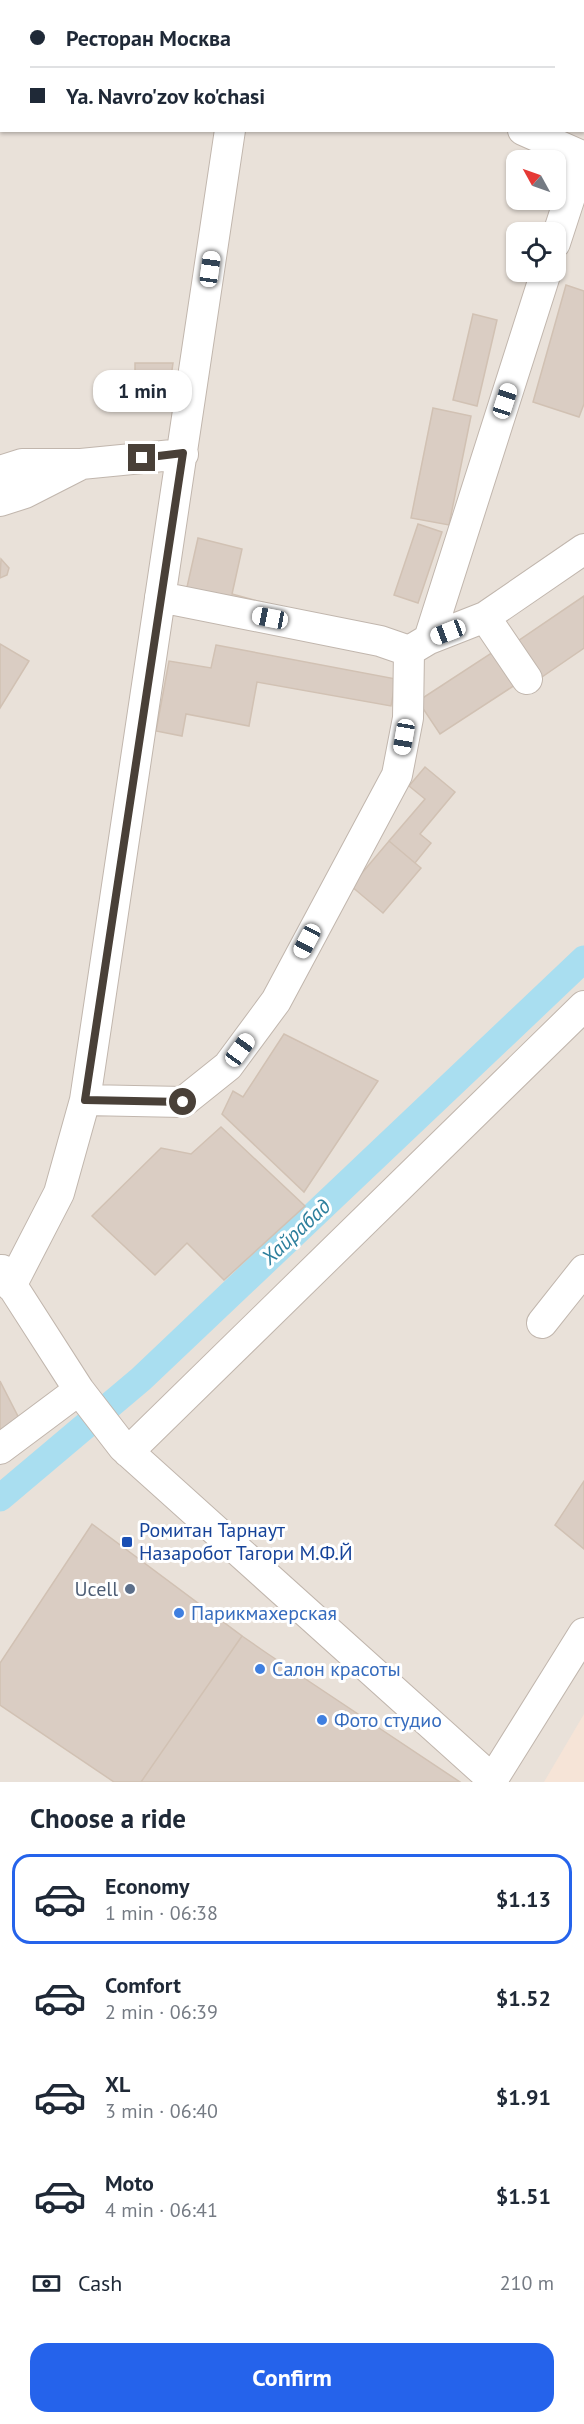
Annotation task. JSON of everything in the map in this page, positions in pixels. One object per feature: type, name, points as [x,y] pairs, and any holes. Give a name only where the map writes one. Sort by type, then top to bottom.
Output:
[{"type":"street","points":[[230,132],[85,1100],[59,1193],[6,1276],[83,1394],[126,1450],[492,1780],[584,1633]]},
{"type":"street","points":[[527,132],[583,157],[562,222]]},
{"type":"street","points":[[85,1100],[183,1102],[228,1066],[276,1001],[397,775],[419,645],[543,282]]},
{"type":"street","points":[[0,471],[22,464],[81,464],[183,453]]},
{"type":"street","points":[[0,501],[25,493],[81,464]]},
{"type":"street","points":[[160,597],[380,640],[419,645],[485,617],[584,549]]},
{"type":"street","points":[[485,617],[527,679]]},
{"type":"street","points":[[126,1450],[584,1006]]},
{"type":"street","points":[[542,1323],[584,1270]]},
{"type":"street","points":[[0,1449],[83,1394]]},
{"type":"shaded area","points":[[0,132],[584,132],[584,1782],[0,1782]]},
{"type":"shaded area","points":[[584,1714],[584,1782],[544,1782]]},
{"type":"building","points":[[566,285],[584,291],[584,404],[579,417],[533,402]]},
{"type":"building","points":[[473,314],[497,320],[477,406],[453,400]]},
{"type":"building","points":[[135,363],[173,363],[168,398],[135,397]]},
{"type":"building","points":[[433,408],[471,416],[449,525],[411,518]]},
{"type":"building","points":[[418,524],[442,532],[418,603],[394,595]]},
{"type":"building","points":[[198,538],[242,549],[232,594],[273,605],[183,605]]},
{"type":"building","points":[[1,559],[9,568],[7,575],[0,578]]},
{"type":"building","points":[[584,596],[584,648],[539,679],[515,643]]},
{"type":"building","points":[[0,644],[29,661],[0,708]]},
{"type":"building","points":[[216,645],[396,679],[391,706],[257,682],[249,726],[186,714],[182,736],[156,731],[169,661],[211,668]]},
{"type":"building","points":[[493,652],[515,685],[440,734],[418,701]]},
{"type":"building","points":[[425,767],[455,792],[420,834],[431,843],[415,863],[389,841],[425,799],[409,786]]},
{"type":"building","points":[[389,841],[421,868],[383,913],[351,886]]},
{"type":"building","points":[[284,1034],[378,1081],[304,1192],[222,1114],[233,1091],[243,1097]]},
{"type":"building","points":[[221,1127],[305,1206],[224,1280],[187,1243],[155,1275],[92,1216],[161,1148],[191,1154]]},
{"type":"building","points":[[0,1381],[26,1432],[0,1445]]},
{"type":"building","points":[[584,1481],[584,1549],[555,1525]]},
{"type":"building","points":[[92,1524],[242,1636],[141,1782],[114,1782],[0,1705],[0,1663]]},
{"type":"building","points":[[242,1636],[268,1654],[460,1782],[141,1782]]},
{"type":"waterway","name":"Хайрабад","points":[[0,1498],[141,1379],[584,959]]},
{"type":"place","name":"Ромитан Тарнаут Назаробот Тагори М.Ф.Й","points":[[127,1542]]},
{"type":"place","name":"Ucell","points":[[130,1589]]},
{"type":"place","name":"Парикмахерская","points":[[179,1613]]},
{"type":"place","name":"Салон красоты","points":[[260,1669]]},
{"type":"place","name":"Фото студио","points":[[322,1720]]},
{"type":"route","points":[[142,458],[183,453],[85,1100],[183,1102]]}]
